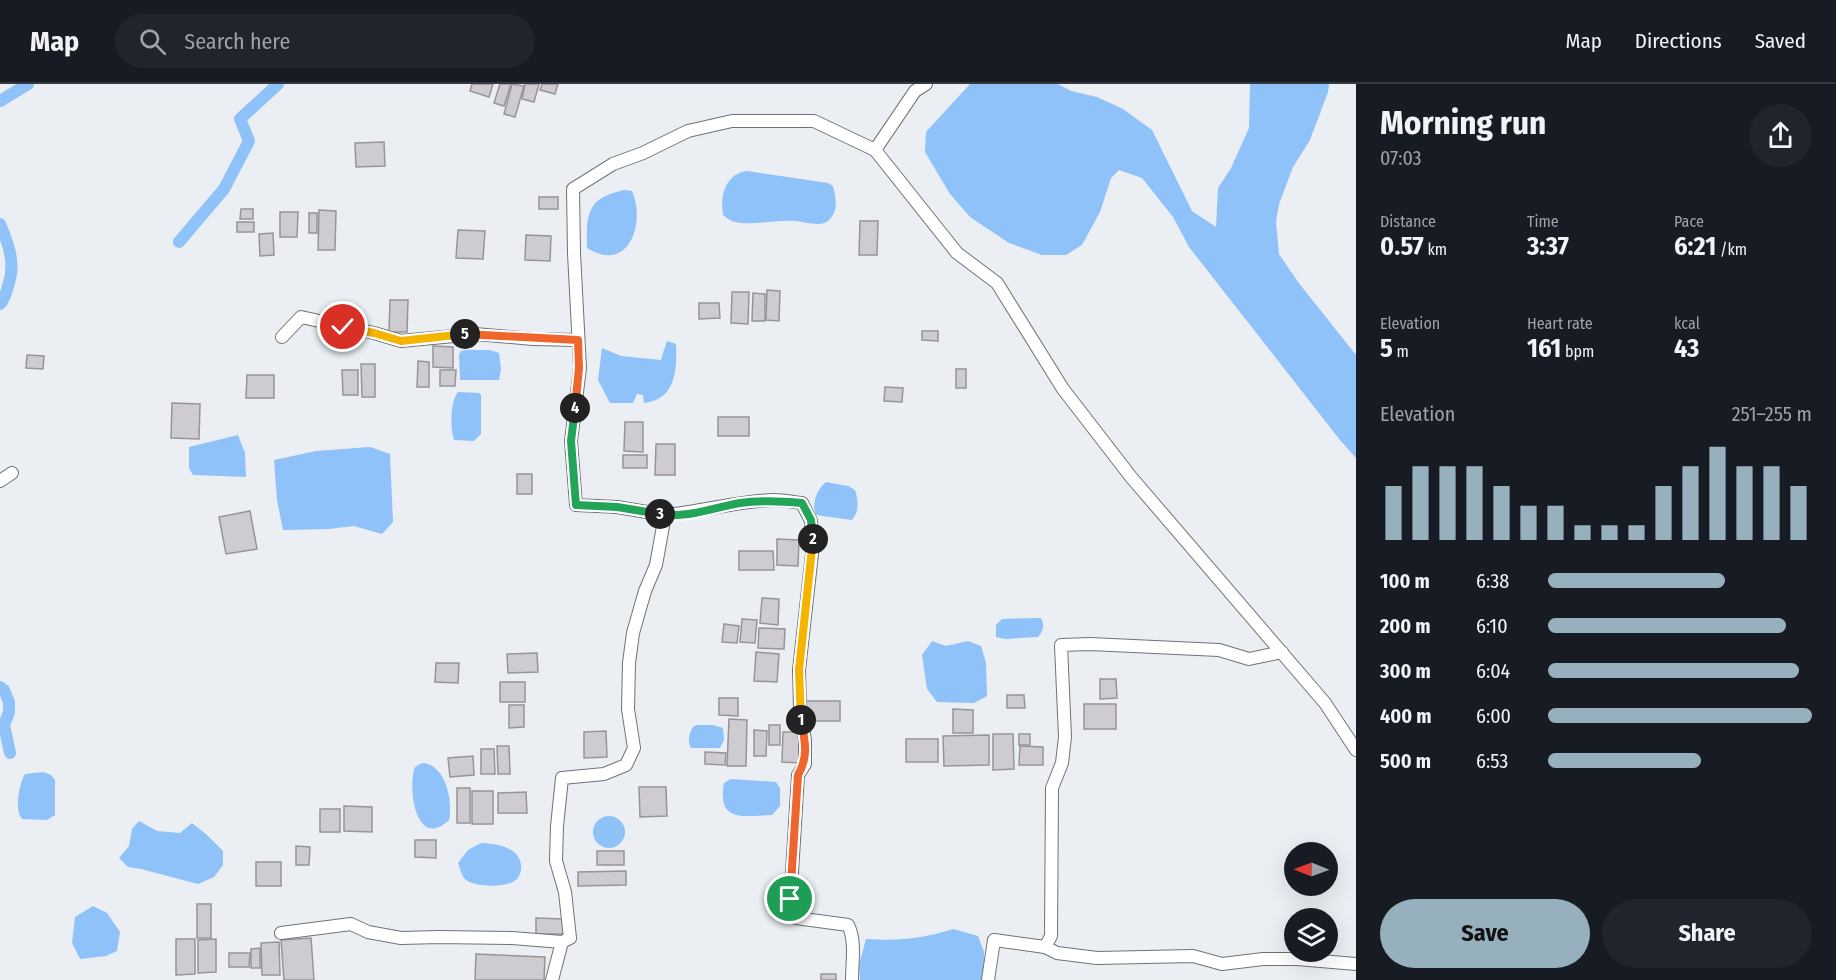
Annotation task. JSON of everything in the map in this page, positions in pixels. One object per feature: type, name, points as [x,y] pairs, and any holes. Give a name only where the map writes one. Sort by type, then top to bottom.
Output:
[{"type":"street","points":[[875,150],[915,91],[926,84]]},
{"type":"street","points":[[852,980],[853,950],[848,925],[796,918],[790,905],[798,775],[805,764],[806,740],[800,709],[799,670],[813,545],[811,520],[802,503],[775,500],[739,503],[692,513],[665,515],[617,507],[576,505],[571,441],[579,368],[573,189],[613,164],[643,153],[688,131],[732,121],[814,121],[875,150],[957,253],[997,283],[1063,389],[1131,477],[1326,703],[1356,750]]},
{"type":"street","points":[[282,337],[301,317],[401,341],[475,334],[578,340]]},
{"type":"street","points":[[0,481],[12,473]]},
{"type":"street","points":[[281,933],[351,924],[368,932],[401,938],[512,938],[562,942],[570,938],[565,892],[556,861],[562,778],[604,774],[626,765],[634,748],[628,709],[630,653],[645,591],[656,564],[665,515]]},
{"type":"street","points":[[1045,947],[1051,936],[1052,788],[1062,763],[1065,737],[1061,645],[1090,644],[1219,650],[1250,659],[1282,652]]},
{"type":"street","points":[[988,980],[994,940],[1045,947],[1057,953],[1097,958],[1193,956],[1222,964],[1263,959],[1298,959],[1356,964]]},
{"type":"street","points":[[552,980],[562,942]]},
{"type":"water","points":[[970,84],[1058,84],[1071,91],[1097,97],[1123,109],[1152,130],[1192,211],[1216,227],[1218,188],[1231,168],[1249,128],[1250,84],[1329,84],[1310,140],[1293,167],[1279,204],[1276,221],[1279,254],[1298,282],[1356,355],[1356,458],[1189,247],[1173,217],[1142,178],[1119,170],[1111,178],[1100,212],[1082,245],[1066,255],[1042,255],[1009,243],[970,217],[950,194],[925,152],[926,132]]},
{"type":"water","points":[[747,171],[828,183],[833,186],[835,195],[834,213],[828,221],[821,224],[796,221],[743,223],[732,221],[723,215],[723,194],[734,176]]},
{"type":"water","points":[[624,190],[632,191],[636,204],[635,230],[630,241],[623,250],[614,255],[602,254],[587,248],[587,226],[591,209],[602,198]]},
{"type":"water","points":[[667,341],[676,344],[676,364],[672,382],[663,396],[644,403],[643,395],[637,394],[633,403],[610,403],[598,380],[602,348],[621,356],[661,360]]},
{"type":"water","points":[[490,350],[499,353],[501,369],[499,380],[460,380],[459,355],[461,351]]},
{"type":"water","points":[[458,392],[481,395],[481,434],[474,441],[454,440],[453,402]]},
{"type":"water","points":[[238,435],[245,453],[246,477],[193,475],[189,468],[189,447]]},
{"type":"water","points":[[370,447],[390,454],[393,522],[382,534],[354,526],[283,530],[277,500],[274,460],[316,451]]},
{"type":"water","points":[[826,482],[848,486],[855,490],[858,505],[852,520],[816,515],[814,506],[816,497]]},
{"type":"water","points":[[1041,618],[1043,626],[1038,637],[1005,639],[996,637],[996,625],[1002,619]]},
{"type":"water","points":[[932,641],[946,646],[968,641],[981,646],[986,663],[987,696],[974,703],[937,702],[927,689],[922,655]]},
{"type":"water","points":[[713,725],[723,728],[724,740],[720,748],[691,748],[690,734],[693,727]]},
{"type":"water","points":[[422,763],[437,770],[449,794],[449,820],[438,827],[429,828],[422,822],[414,801],[412,788],[415,767]]},
{"type":"water","points":[[43,772],[51,775],[55,780],[55,815],[47,820],[22,819],[18,803],[23,778],[25,774]]},
{"type":"water","points":[[731,779],[776,782],[780,788],[780,806],[772,815],[742,816],[728,811],[724,805],[724,783]]},
{"type":"water","points":[[609,816],[620,821],[625,832],[620,843],[609,848],[598,843],[593,832],[598,821]]},
{"type":"water","points":[[139,821],[157,831],[180,833],[192,823],[223,851],[223,865],[214,877],[198,884],[128,867],[119,858],[129,846],[132,829]]},
{"type":"water","points":[[481,843],[508,848],[518,856],[521,870],[517,879],[504,885],[489,886],[475,884],[465,879],[458,863],[468,850]]},
{"type":"water","points":[[93,906],[107,913],[120,932],[117,951],[106,956],[80,959],[72,943],[75,917]]},
{"type":"water","points":[[953,929],[978,936],[984,952],[984,980],[860,980],[859,965],[866,939],[910,938]]},
{"type":"building","points":[[472,84],[493,84],[489,97],[470,91]]},
{"type":"building","points":[[500,84],[511,84],[504,106],[494,103]]},
{"type":"building","points":[[512,84],[524,86],[515,117],[504,114]]},
{"type":"building","points":[[525,84],[539,84],[534,102],[522,99]]},
{"type":"building","points":[[542,84],[558,84],[555,94],[540,90]]},
{"type":"building","points":[[384,142],[385,166],[356,167],[355,143]]},
{"type":"building","points":[[539,197],[558,197],[558,209],[539,209]]},
{"type":"building","points":[[241,209],[253,209],[253,219],[240,219]]},
{"type":"building","points":[[319,210],[336,211],[335,250],[318,250]]},
{"type":"building","points":[[280,212],[298,212],[297,237],[280,237]]},
{"type":"building","points":[[309,213],[317,213],[317,233],[309,233]]},
{"type":"building","points":[[860,221],[878,221],[877,255],[859,255]]},
{"type":"building","points":[[237,222],[254,222],[254,232],[237,232]]},
{"type":"building","points":[[458,230],[485,231],[483,259],[456,258]]},
{"type":"building","points":[[273,233],[274,255],[260,256],[259,234]]},
{"type":"building","points":[[526,235],[551,236],[550,261],[525,260]]},
{"type":"building","points":[[767,290],[780,291],[779,321],[766,320]]},
{"type":"building","points":[[732,292],[749,292],[748,324],[731,323]]},
{"type":"building","points":[[753,293],[765,294],[765,321],[752,321]]},
{"type":"building","points":[[390,300],[408,300],[407,332],[389,332]]},
{"type":"building","points":[[699,303],[719,303],[720,318],[699,319]]},
{"type":"building","points":[[922,331],[938,331],[938,341],[922,340]]},
{"type":"building","points":[[433,346],[453,347],[453,368],[433,367]]},
{"type":"building","points":[[27,355],[44,356],[43,369],[26,368]]},
{"type":"building","points":[[418,361],[429,362],[429,387],[417,387]]},
{"type":"building","points":[[361,364],[375,364],[375,397],[362,397]]},
{"type":"building","points":[[956,369],[966,369],[966,388],[956,388]]},
{"type":"building","points":[[342,370],[358,370],[358,395],[343,395]]},
{"type":"building","points":[[440,370],[456,370],[455,386],[440,386]]},
{"type":"building","points":[[247,375],[274,375],[274,398],[246,398]]},
{"type":"building","points":[[885,387],[903,388],[902,402],[884,401]]},
{"type":"building","points":[[172,403],[200,404],[199,439],[171,438]]},
{"type":"building","points":[[718,417],[749,417],[749,436],[718,436]]},
{"type":"building","points":[[625,422],[643,422],[643,452],[624,451]]},
{"type":"building","points":[[656,444],[675,444],[675,475],[655,475]]},
{"type":"building","points":[[623,455],[647,455],[647,468],[623,468]]},
{"type":"building","points":[[517,474],[532,474],[532,494],[517,494]]},
{"type":"building","points":[[250,511],[257,549],[226,554],[219,517]]},
{"type":"building","points":[[777,539],[799,540],[798,566],[777,565]]},
{"type":"building","points":[[739,551],[773,551],[774,570],[739,570]]},
{"type":"building","points":[[762,598],[779,599],[778,625],[760,623]]},
{"type":"building","points":[[742,619],[757,620],[755,643],[740,642]]},
{"type":"building","points":[[724,624],[739,626],[737,643],[722,642]]},
{"type":"building","points":[[759,628],[785,629],[784,649],[758,648]]},
{"type":"building","points":[[756,652],[779,654],[777,682],[754,681]]},
{"type":"building","points":[[537,653],[538,672],[508,673],[507,654]]},
{"type":"building","points":[[436,663],[459,663],[458,683],[435,682]]},
{"type":"building","points":[[1100,679],[1116,679],[1117,698],[1100,699]]},
{"type":"building","points":[[500,682],[525,682],[525,702],[500,702]]},
{"type":"building","points":[[1007,695],[1024,695],[1025,708],[1007,708]]},
{"type":"building","points":[[719,698],[738,698],[738,716],[719,715]]},
{"type":"building","points":[[806,701],[840,701],[840,721],[806,721]]},
{"type":"building","points":[[1084,704],[1116,704],[1116,729],[1084,729]]},
{"type":"building","points":[[509,705],[524,705],[524,727],[509,728]]},
{"type":"building","points":[[953,709],[973,710],[973,733],[953,733]]},
{"type":"building","points":[[729,719],[747,720],[746,766],[727,766]]},
{"type":"building","points":[[769,725],[780,725],[780,745],[769,745]]},
{"type":"building","points":[[754,730],[767,731],[766,756],[754,756]]},
{"type":"building","points":[[606,731],[607,757],[584,758],[584,732]]},
{"type":"building","points":[[783,732],[801,732],[800,763],[782,762]]},
{"type":"building","points":[[993,734],[1013,734],[1014,769],[993,770]]},
{"type":"building","points":[[1019,734],[1030,734],[1030,745],[1019,745]]},
{"type":"building","points":[[989,735],[989,765],[944,766],[943,736]]},
{"type":"building","points":[[906,739],[938,739],[938,762],[906,762]]},
{"type":"building","points":[[497,746],[509,746],[510,774],[498,774]]},
{"type":"building","points":[[1020,746],[1043,747],[1043,765],[1019,765]]},
{"type":"building","points":[[481,749],[494,749],[495,774],[481,774]]},
{"type":"building","points":[[705,752],[726,753],[725,765],[705,764]]},
{"type":"building","points":[[473,756],[474,775],[450,777],[448,758]]},
{"type":"building","points":[[639,787],[666,787],[667,816],[640,817]]},
{"type":"building","points":[[457,788],[470,788],[470,823],[457,823]]},
{"type":"building","points":[[472,791],[493,791],[493,824],[472,824]]},
{"type":"building","points":[[526,792],[527,813],[498,813],[498,793]]},
{"type":"building","points":[[344,806],[372,807],[372,832],[344,831]]},
{"type":"building","points":[[320,809],[340,809],[340,832],[320,832]]},
{"type":"building","points":[[415,840],[436,840],[436,858],[415,857]]},
{"type":"building","points":[[296,846],[310,847],[309,865],[296,865]]},
{"type":"building","points":[[597,851],[624,851],[624,865],[597,865]]},
{"type":"building","points":[[256,862],[281,862],[281,886],[256,886]]},
{"type":"building","points":[[626,871],[626,885],[578,886],[578,872]]},
{"type":"building","points":[[197,904],[211,904],[211,938],[197,938]]},
{"type":"building","points":[[536,918],[565,919],[565,934],[536,934]]},
{"type":"building","points":[[311,938],[314,980],[284,980],[281,940]]},
{"type":"building","points":[[176,939],[195,939],[195,974],[176,975]]},
{"type":"building","points":[[216,939],[216,972],[198,973],[198,940]]},
{"type":"building","points":[[279,942],[280,975],[262,975],[261,943]]},
{"type":"building","points":[[260,948],[260,968],[251,968],[251,949]]},
{"type":"building","points":[[229,953],[250,953],[249,967],[229,967]]},
{"type":"building","points":[[476,954],[545,957],[544,980],[475,980]]},
{"type":"building","points":[[821,974],[836,974],[836,980],[821,980]]},
{"type":"waterway","points":[[0,101],[28,84]]},
{"type":"waterway","points":[[179,242],[224,189],[249,141],[240,119],[278,84]]},
{"type":"waterway","points":[[0,224],[9,247],[11,262],[10,278],[0,304]]},
{"type":"waterway","points":[[0,687],[4,690],[9,702],[9,712],[4,725],[10,753]]},
{"type":"route","points":[[343,327],[401,341],[475,334],[578,340],[579,368],[571,441],[576,505],[617,507],[665,515],[692,513],[758,501],[802,503],[811,520],[813,545],[799,670],[801,721],[806,740],[805,764],[798,775],[790,899]]}]
